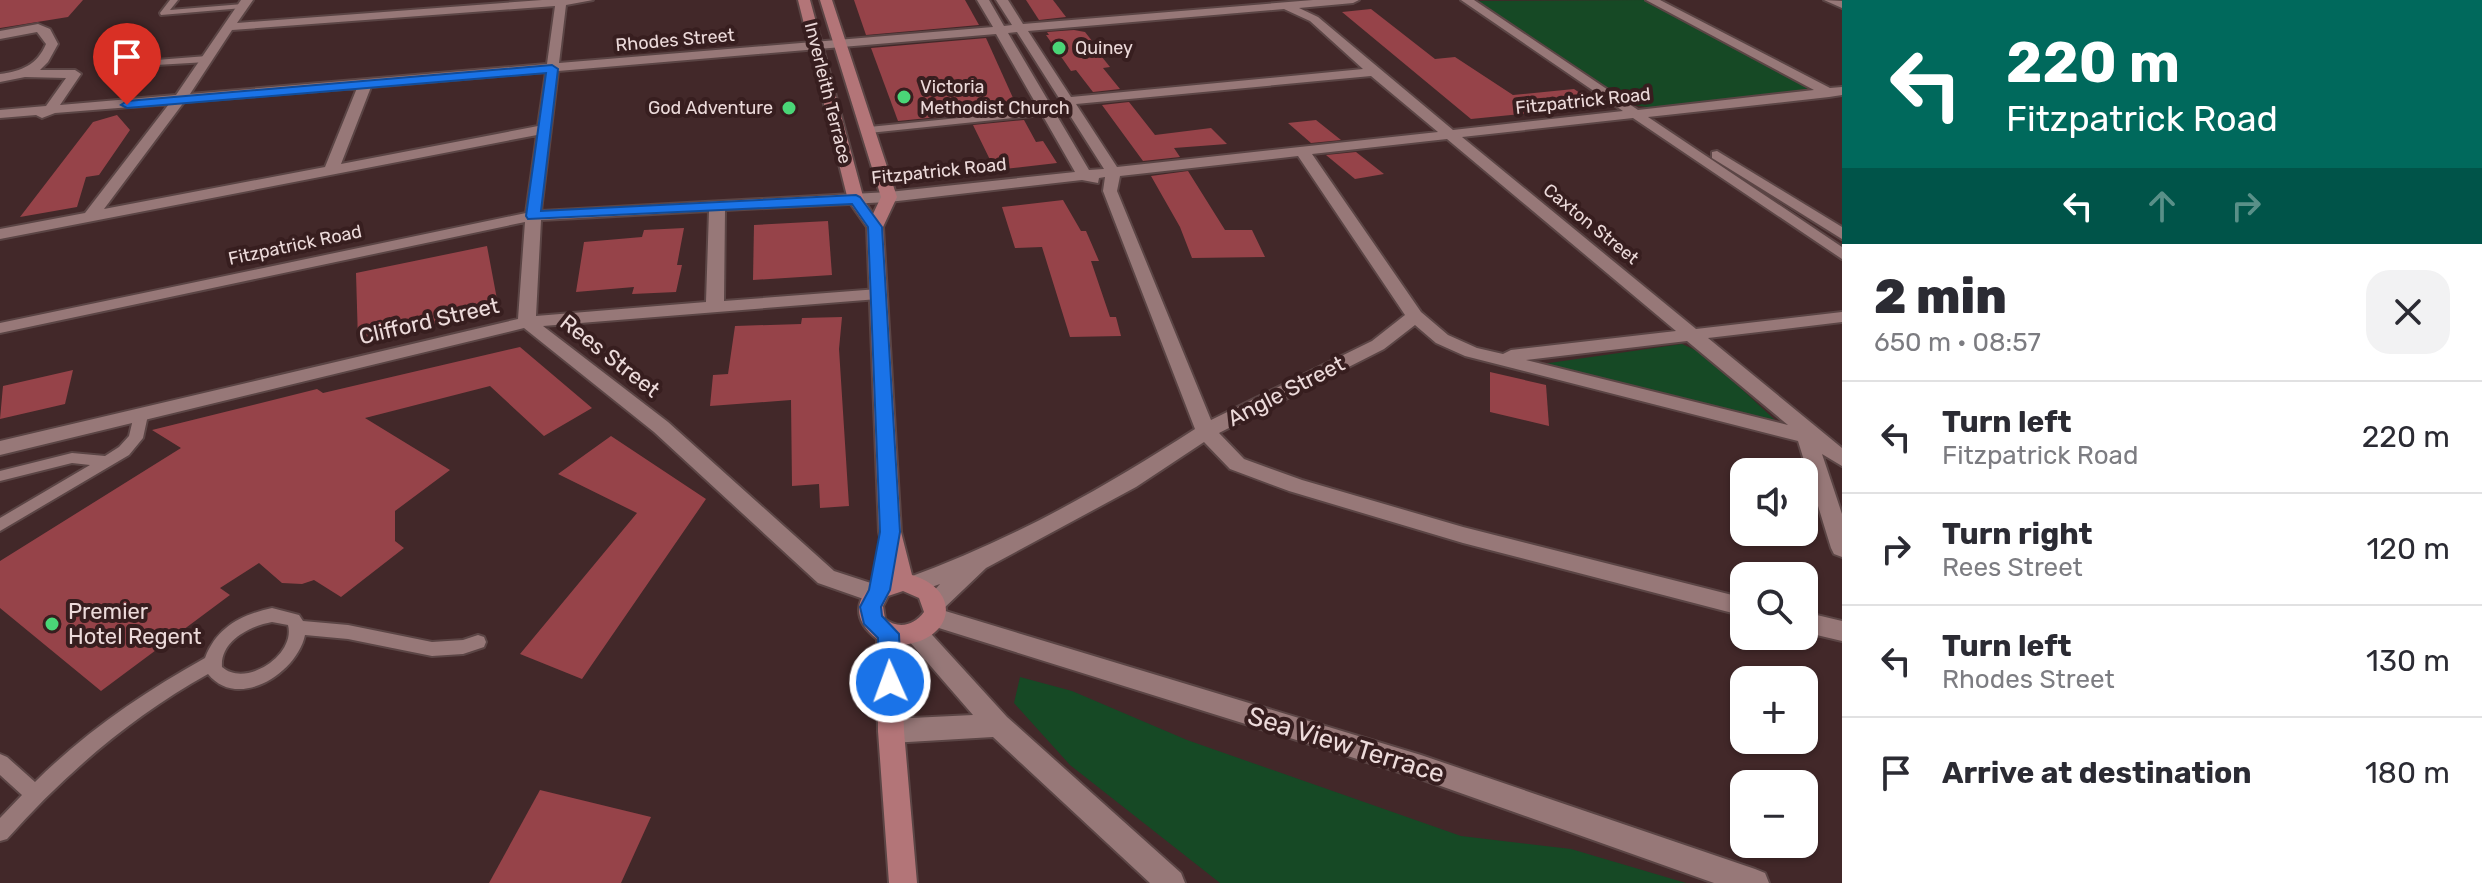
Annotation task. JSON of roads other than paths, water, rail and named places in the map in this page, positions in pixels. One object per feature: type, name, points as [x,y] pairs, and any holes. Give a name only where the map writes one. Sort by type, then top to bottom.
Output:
[{"type":"street","points":[[228,27],[481,4],[587,0]]},
{"type":"street","name":"Inverleith Terrace","points":[[804,0],[856,200],[875,227]]},
{"type":"street","name":"Inverleith Terrace","points":[[826,0],[843,44],[889,197]]},
{"type":"street","points":[[983,0],[1084,175],[1110,191]]},
{"type":"street","points":[[1002,0],[1113,172],[1110,191],[1206,431],[1237,464],[1296,486],[1463,535],[1730,603]]},
{"type":"street","name":"Rhodes Street","points":[[0,114],[843,44],[1282,3],[1307,8],[1353,0]]},
{"type":"street","points":[[1467,0],[1842,254]]},
{"type":"street","points":[[1652,0],[1837,97]]},
{"type":"street","points":[[1830,0],[1842,5]]},
{"type":"street","name":"Rees Street","points":[[561,2],[533,216],[527,322],[661,427],[826,577],[893,588]]},
{"type":"street","points":[[90,217],[179,100],[245,3]]},
{"type":"street","name":"Caxton Street","points":[[1307,8],[1374,72],[1842,459]]},
{"type":"street","points":[[0,35],[38,28],[46,31],[52,44],[49,52],[29,74]]},
{"type":"street","points":[[1069,101],[1374,72]]},
{"type":"street","points":[[0,78],[29,74],[75,74],[49,112],[0,128]]},
{"type":"street","points":[[331,171],[365,85]]},
{"type":"street","name":"Fitzpatrick Road","points":[[0,328],[533,216],[889,197],[1639,115],[1837,97]]},
{"type":"street","points":[[1639,115],[1666,122],[1842,234]]},
{"type":"street","points":[[0,234],[544,129]]},
{"type":"street","points":[[1303,152],[1415,316],[1442,339],[1471,352],[1649,399],[1804,430],[1840,536]]},
{"type":"street","points":[[889,197],[875,227],[893,588]]},
{"type":"street","points":[[715,305],[717,207]]},
{"type":"street","name":"Clifford Street","points":[[0,448],[527,322],[878,294]]},
{"type":"street","name":"Angle Street","points":[[893,588],[982,560],[1129,482],[1206,431],[1378,345],[1415,316]]},
{"type":"street","points":[[1499,358],[1842,317]]},
{"type":"street","name":"Angle Street","points":[[928,618],[982,560]]},
{"type":"street","points":[[889,634],[871,618],[870,607],[893,588],[928,592],[928,618],[998,725],[1171,883]]},
{"type":"street","points":[[889,634],[928,618]]},
{"type":"street","name":"Sea View Terrace","points":[[928,618],[1421,767],[1755,883]]},
{"type":"street","points":[[1818,625],[1842,631]]},
{"type":"street","points":[[889,634],[891,731],[903,883]]},
{"type":"street","points":[[891,731],[998,725]]},
{"type":"lane","points":[[174,0],[164,13],[245,3]]},
{"type":"lane","points":[[135,50],[125,65],[207,59]]},
{"type":"lane","points":[[869,130],[1048,112]]},
{"type":"lane","points":[[0,525],[131,445],[141,415]]},
{"type":"lane","points":[[0,476],[72,458],[108,461]]},
{"type":"lane","points":[[284,616],[293,620],[298,628],[299,637],[286,659],[261,676],[247,680],[222,677],[215,671],[213,662],[222,640],[233,630],[259,617],[284,616]]},
{"type":"lane","points":[[298,628],[354,632],[415,647],[445,650],[465,648],[478,642]]},
{"type":"lane","points":[[0,832],[34,793],[87,745],[165,688],[213,662]]},
{"type":"lane","points":[[0,763],[34,793]]},
{"type":"place","name":"Quiney","points":[[1059,48]]},
{"type":"place","name":"Victoria Methodist Church","points":[[904,97]]},
{"type":"place","name":"God Adventure","points":[[789,108]]},
{"type":"place","name":"Premier Hotel Regent","points":[[52,624]]}]
